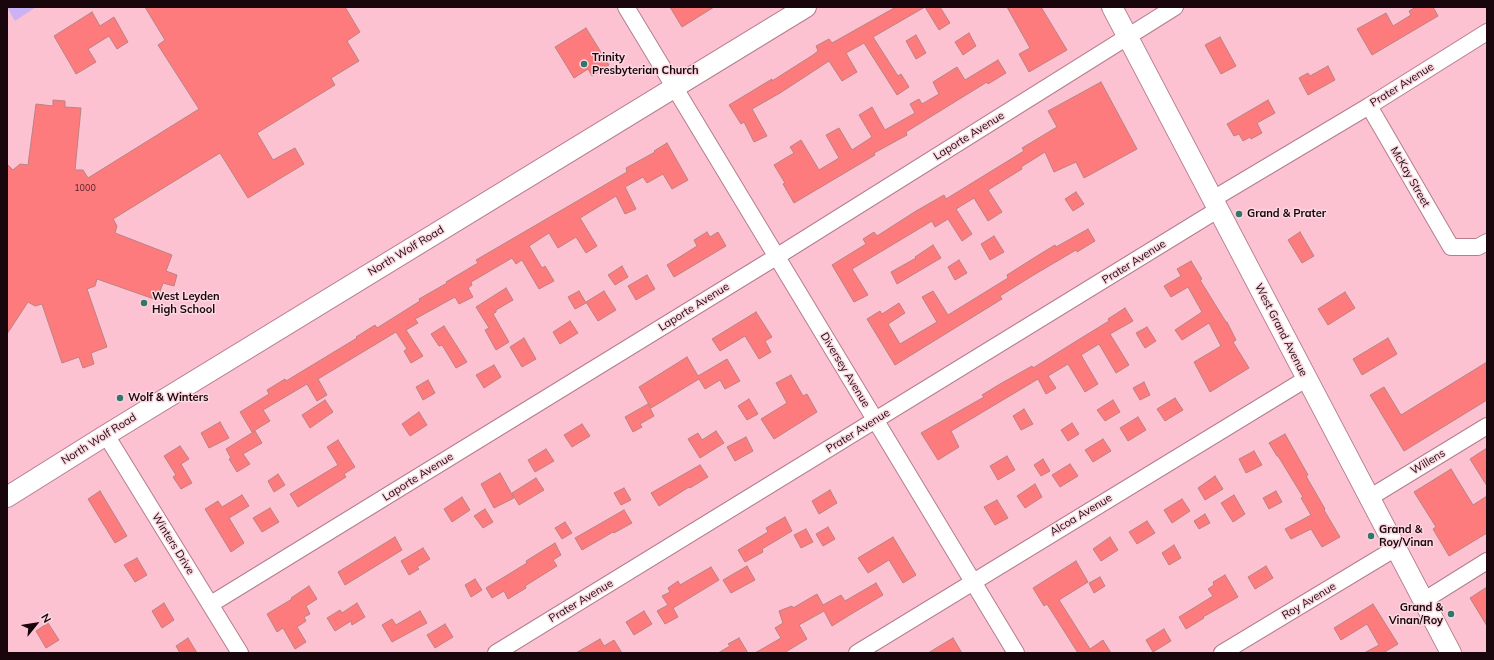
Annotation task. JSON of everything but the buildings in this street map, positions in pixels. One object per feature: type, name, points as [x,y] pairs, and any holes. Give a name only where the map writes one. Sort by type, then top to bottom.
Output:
[{"type":"main road","name":"North Wolf Road","points":[[7,497],[806,7]]},
{"type":"main road","name":"West Grand Avenue","points":[[1112,7],[1451,653]]},
{"type":"street","name":"Diversey Avenue","points":[[626,7],[1016,653]]},
{"type":"street","name":"Laporte Avenue","points":[[211,604],[776,257],[1175,7]]},
{"type":"street","name":"Prater Avenue","points":[[496,653],[875,420],[1487,32]]},
{"type":"street","name":"McKay Street","points":[[1369,106],[1451,247],[1478,247],[1487,242]]},
{"type":"street","name":"Alcoa Avenue","points":[[857,653],[1306,379]]},
{"type":"street","name":"Willens","points":[[1369,498],[1487,426]]},
{"type":"street","name":"Winters Drive","points":[[106,435],[240,653]]},
{"type":"street","name":"Roy Avenue","points":[[1222,653],[1396,548]]},
{"type":"street","points":[[1423,601],[1487,561]]},
{"type":"shaded area","points":[[7,7],[36,7],[15,21]]},
{"type":"place","name":"Trinity Presbyterian Church","points":[[584,64]]},
{"type":"place","name":"Grand & Prater","points":[[1239,214]]},
{"type":"place","name":"West Leyden High School","points":[[144,303]]},
{"type":"place","name":"Wolf & Winters","points":[[120,398]]},
{"type":"place","name":"Grand & Roy/Vinan","points":[[1371,536]]},
{"type":"place","name":"Grand & Vinan/Roy","points":[[1451,614]]}]
